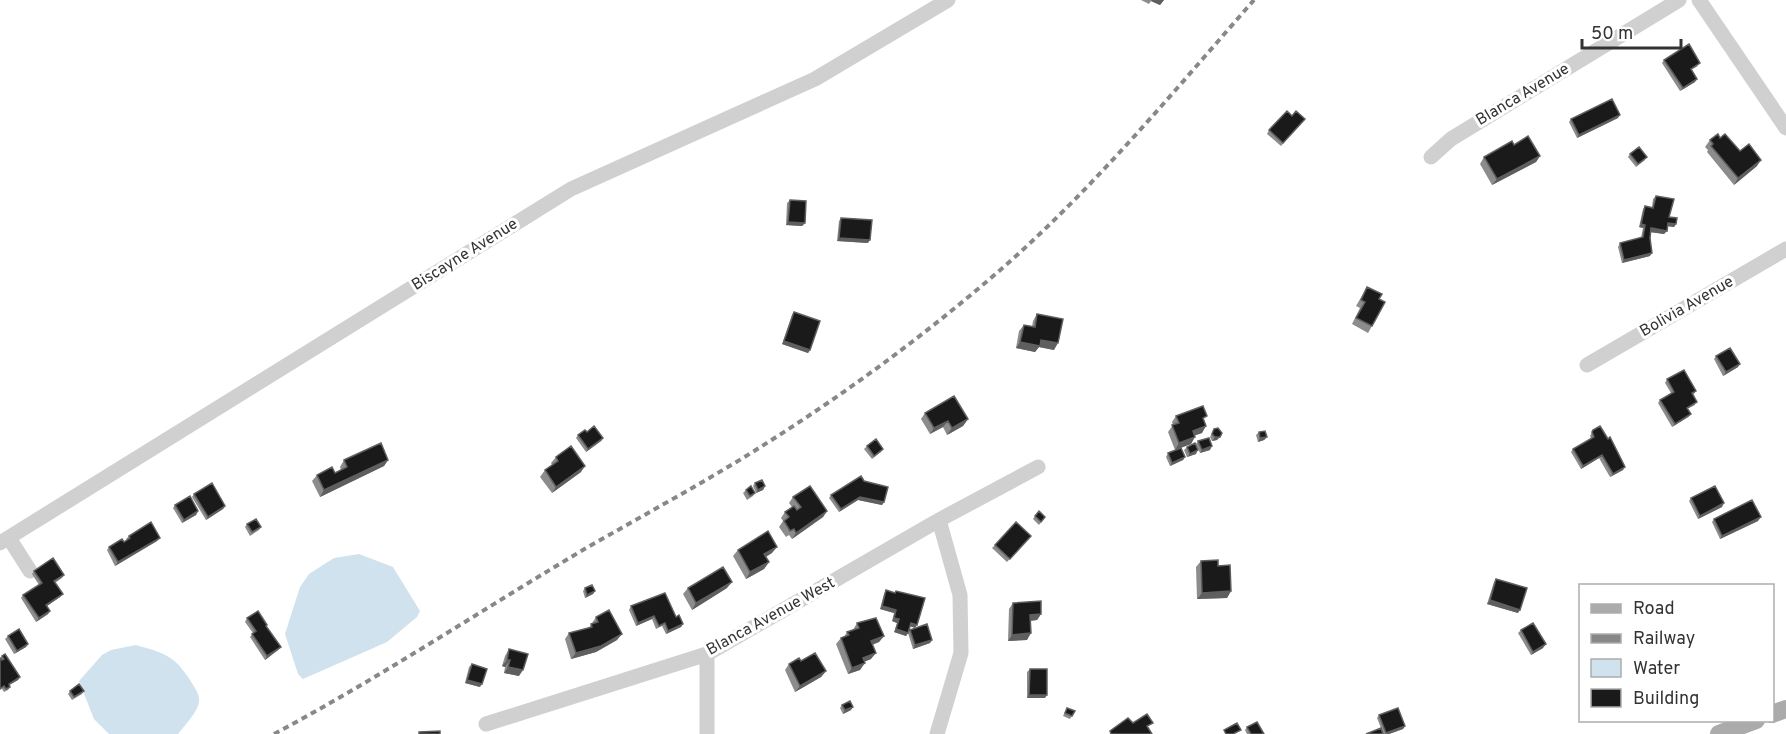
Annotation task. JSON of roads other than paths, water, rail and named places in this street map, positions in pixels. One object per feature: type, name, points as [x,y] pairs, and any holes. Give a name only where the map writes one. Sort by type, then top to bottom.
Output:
[{"type":"main road","points":[[1719,734],[1750,722]]},
{"type":"street","name":"Biscayne Avenue","points":[[4,541],[571,189],[815,79],[948,0]]},
{"type":"street","name":"Blanca Avenue","points":[[1431,157],[1452,139],[1679,0]]},
{"type":"street","points":[[1699,0],[1786,129]]},
{"type":"street","name":"Bolivia Avenue","points":[[1587,365],[1786,249]]},
{"type":"street","name":"Blanca Avenue West","points":[[486,724],[707,654],[939,520],[1038,467]]},
{"type":"street","points":[[937,734],[962,653],[960,595],[939,520]]},
{"type":"street","points":[[4,541],[30,571]]},
{"type":"street","points":[[707,654],[707,734]]},
{"type":"water","points":[[359,554],[393,567],[420,611],[417,617],[387,642],[303,679],[298,674],[285,634],[300,587],[309,574],[334,558]]},
{"type":"water","points":[[136,645],[168,656],[179,665],[196,691],[199,699],[198,706],[178,734],[109,734],[94,719],[79,681],[102,655],[111,650]]},
{"type":"railway","points":[[274,734],[393,666],[588,547],[733,464],[831,401],[894,355],[985,283],[1057,217],[1125,147],[1254,0]]}]
